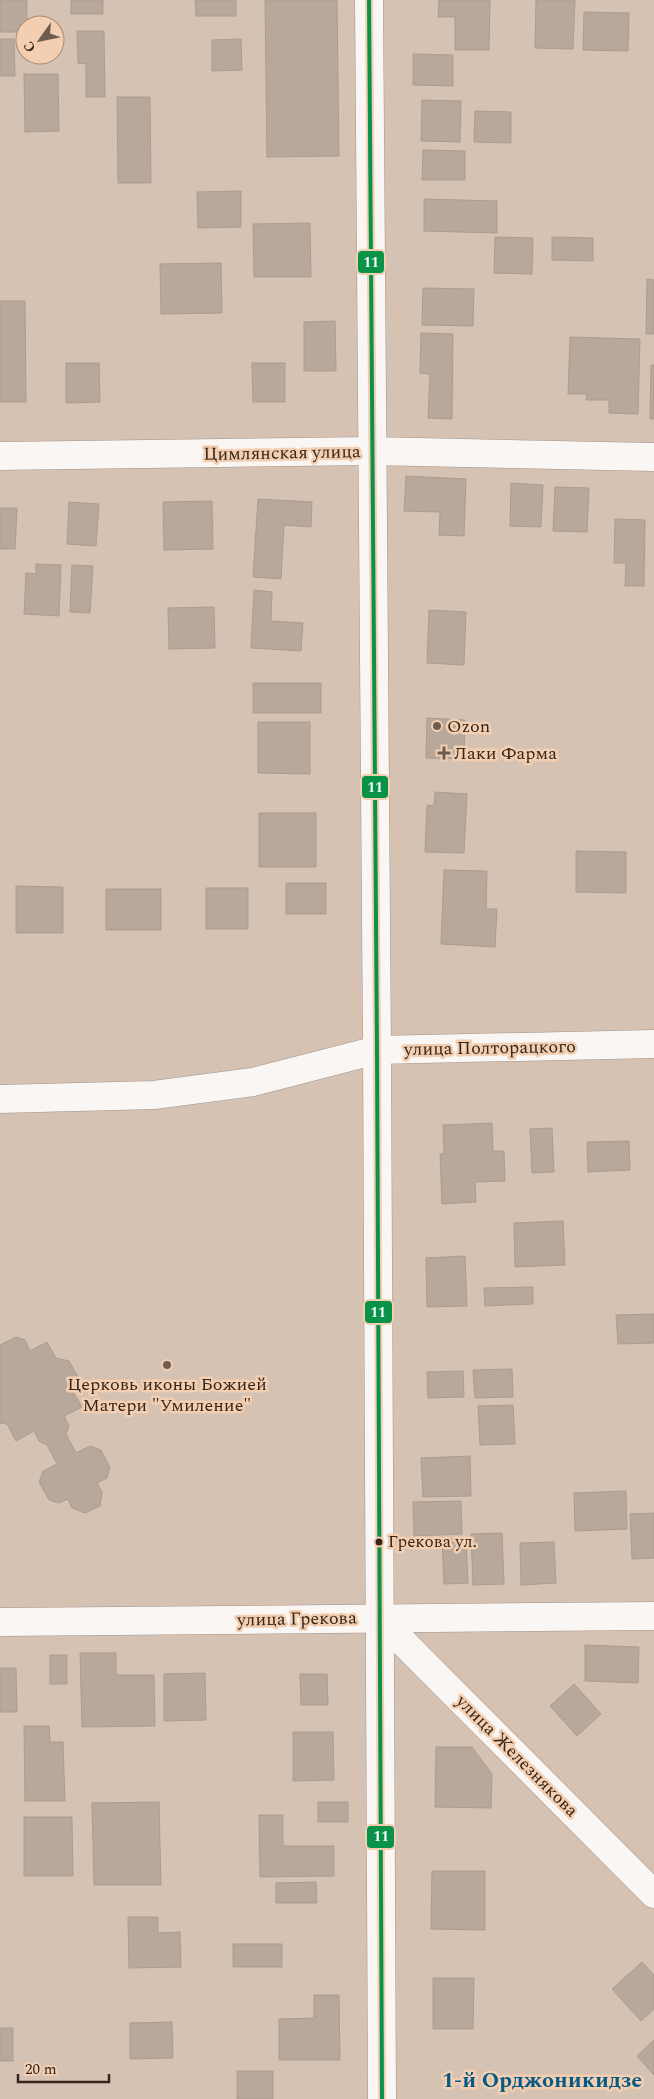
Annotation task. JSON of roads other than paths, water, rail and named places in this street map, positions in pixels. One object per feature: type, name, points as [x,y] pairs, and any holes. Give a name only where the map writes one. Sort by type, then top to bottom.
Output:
[{"type":"street","points":[[368,0],[377,1050],[382,2099]]},
{"type":"street","name":"Цимлянская улица","points":[[0,456],[371,451],[654,457]]},
{"type":"street","name":"улица Полторацкого","points":[[0,1099],[154,1095],[253,1082],[377,1050],[654,1044]]},
{"type":"street","name":"улица Грекова","points":[[0,1622],[654,1616]]},
{"type":"street","name":"улица Железнякова","points":[[380,1618],[654,1894]]},
{"type":"place","name":"Ozon","points":[[437,726]]},
{"type":"place","name":"Лаки Фарма","points":[[444,753]]},
{"type":"place","name":"Церковь иконы Божией Матери \"Умиление\"","points":[[167,1365]]},
{"type":"place","name":"Грекова ул.","points":[[379,1542]]},
{"type":"district","name":"1-й Орджоникидзе","points":[[542,2080]]}]
